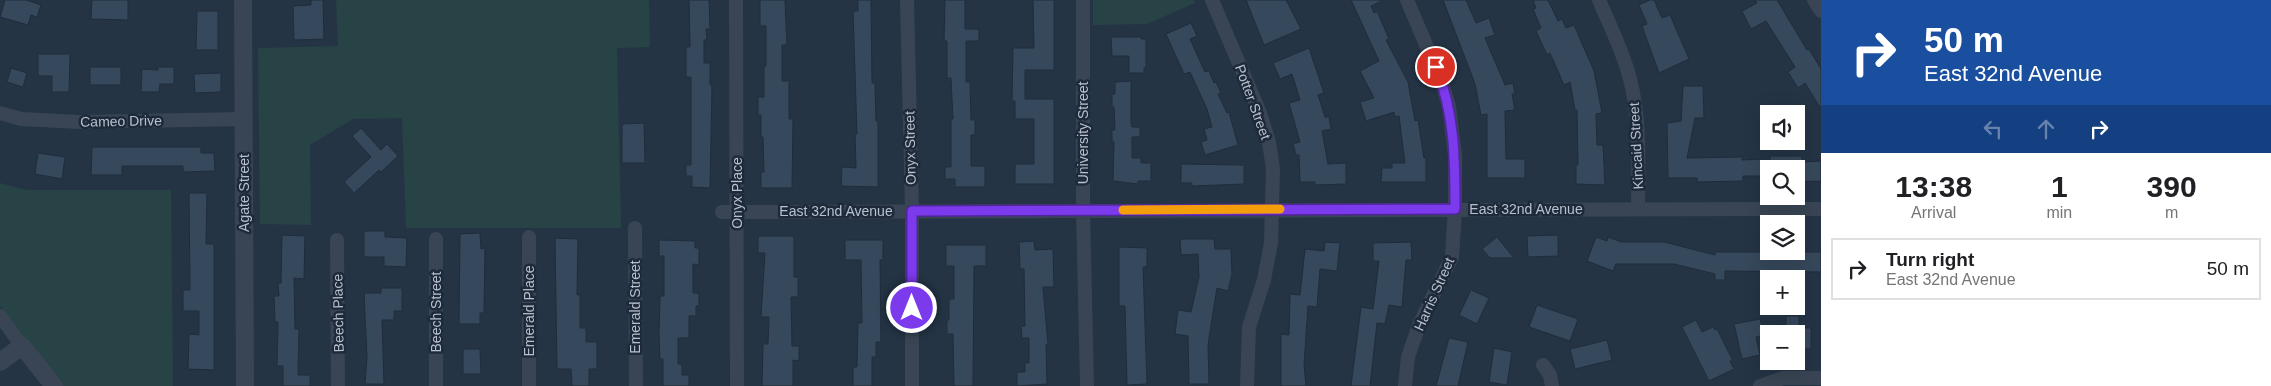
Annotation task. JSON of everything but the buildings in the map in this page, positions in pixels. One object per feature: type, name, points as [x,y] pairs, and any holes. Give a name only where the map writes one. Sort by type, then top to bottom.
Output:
[{"type":"street","name":"Agate Street","points":[[244,0],[245,386]]},
{"type":"street","name":"Onyx Place","points":[[736,0],[737,386]]},
{"type":"street","name":"Onyx Street","points":[[907,0],[912,211],[912,386]]},
{"type":"street","name":"University Street","points":[[1083,0],[1082,210],[1087,386]]},
{"type":"street","name":"Potter Street","points":[[1212,0],[1260,113],[1269,142],[1273,169],[1272,243],[1264,280],[1250,327],[1247,386]]},
{"type":"street","name":"Harris Street","points":[[1405,386],[1408,357],[1419,325],[1452,257],[1455,209],[1455,155],[1449,106],[1441,80],[1407,0]]},
{"type":"street","name":"Kincaid Street","points":[[1599,0],[1622,52],[1632,86],[1638,143],[1638,209]]},
{"type":"street","points":[[1814,0],[1821,11]]},
{"type":"street","name":"Cameo Drive","points":[[0,113],[21,118],[79,122],[244,119]]},
{"type":"street","name":"East 32nd Avenue","points":[[722,212],[1821,209]]},
{"type":"street","name":"Emerald Street","points":[[635,228],[636,386]]},
{"type":"street","name":"Emerald Place","points":[[529,237],[529,386]]},
{"type":"street","name":"Beech Street","points":[[436,238],[436,386]]},
{"type":"street","name":"Beech Place","points":[[337,240],[338,386]]},
{"type":"street","points":[[0,316],[54,386]]},
{"type":"street","points":[[0,362],[22,346]]},
{"type":"street","points":[[1543,365],[1550,375],[1552,386]]},
{"type":"street","points":[[1760,386],[1783,378],[1821,378]]},
{"type":"green space","points":[[336,0],[649,0],[650,47],[617,48],[621,228],[406,228],[402,118],[353,119],[310,145],[311,225],[260,224],[258,48],[338,46]]},
{"type":"green space","points":[[1093,0],[1194,0],[1195,3],[1147,24],[1093,25]]},
{"type":"green space","points":[[0,183],[26,190],[171,190],[173,386],[60,386],[0,306]]},
{"type":"slow traffic","points":[[1123,210],[1280,209]]},
{"type":"route","points":[[912,308],[912,211],[1455,209],[1453,129],[1449,106],[1436,67]]}]
